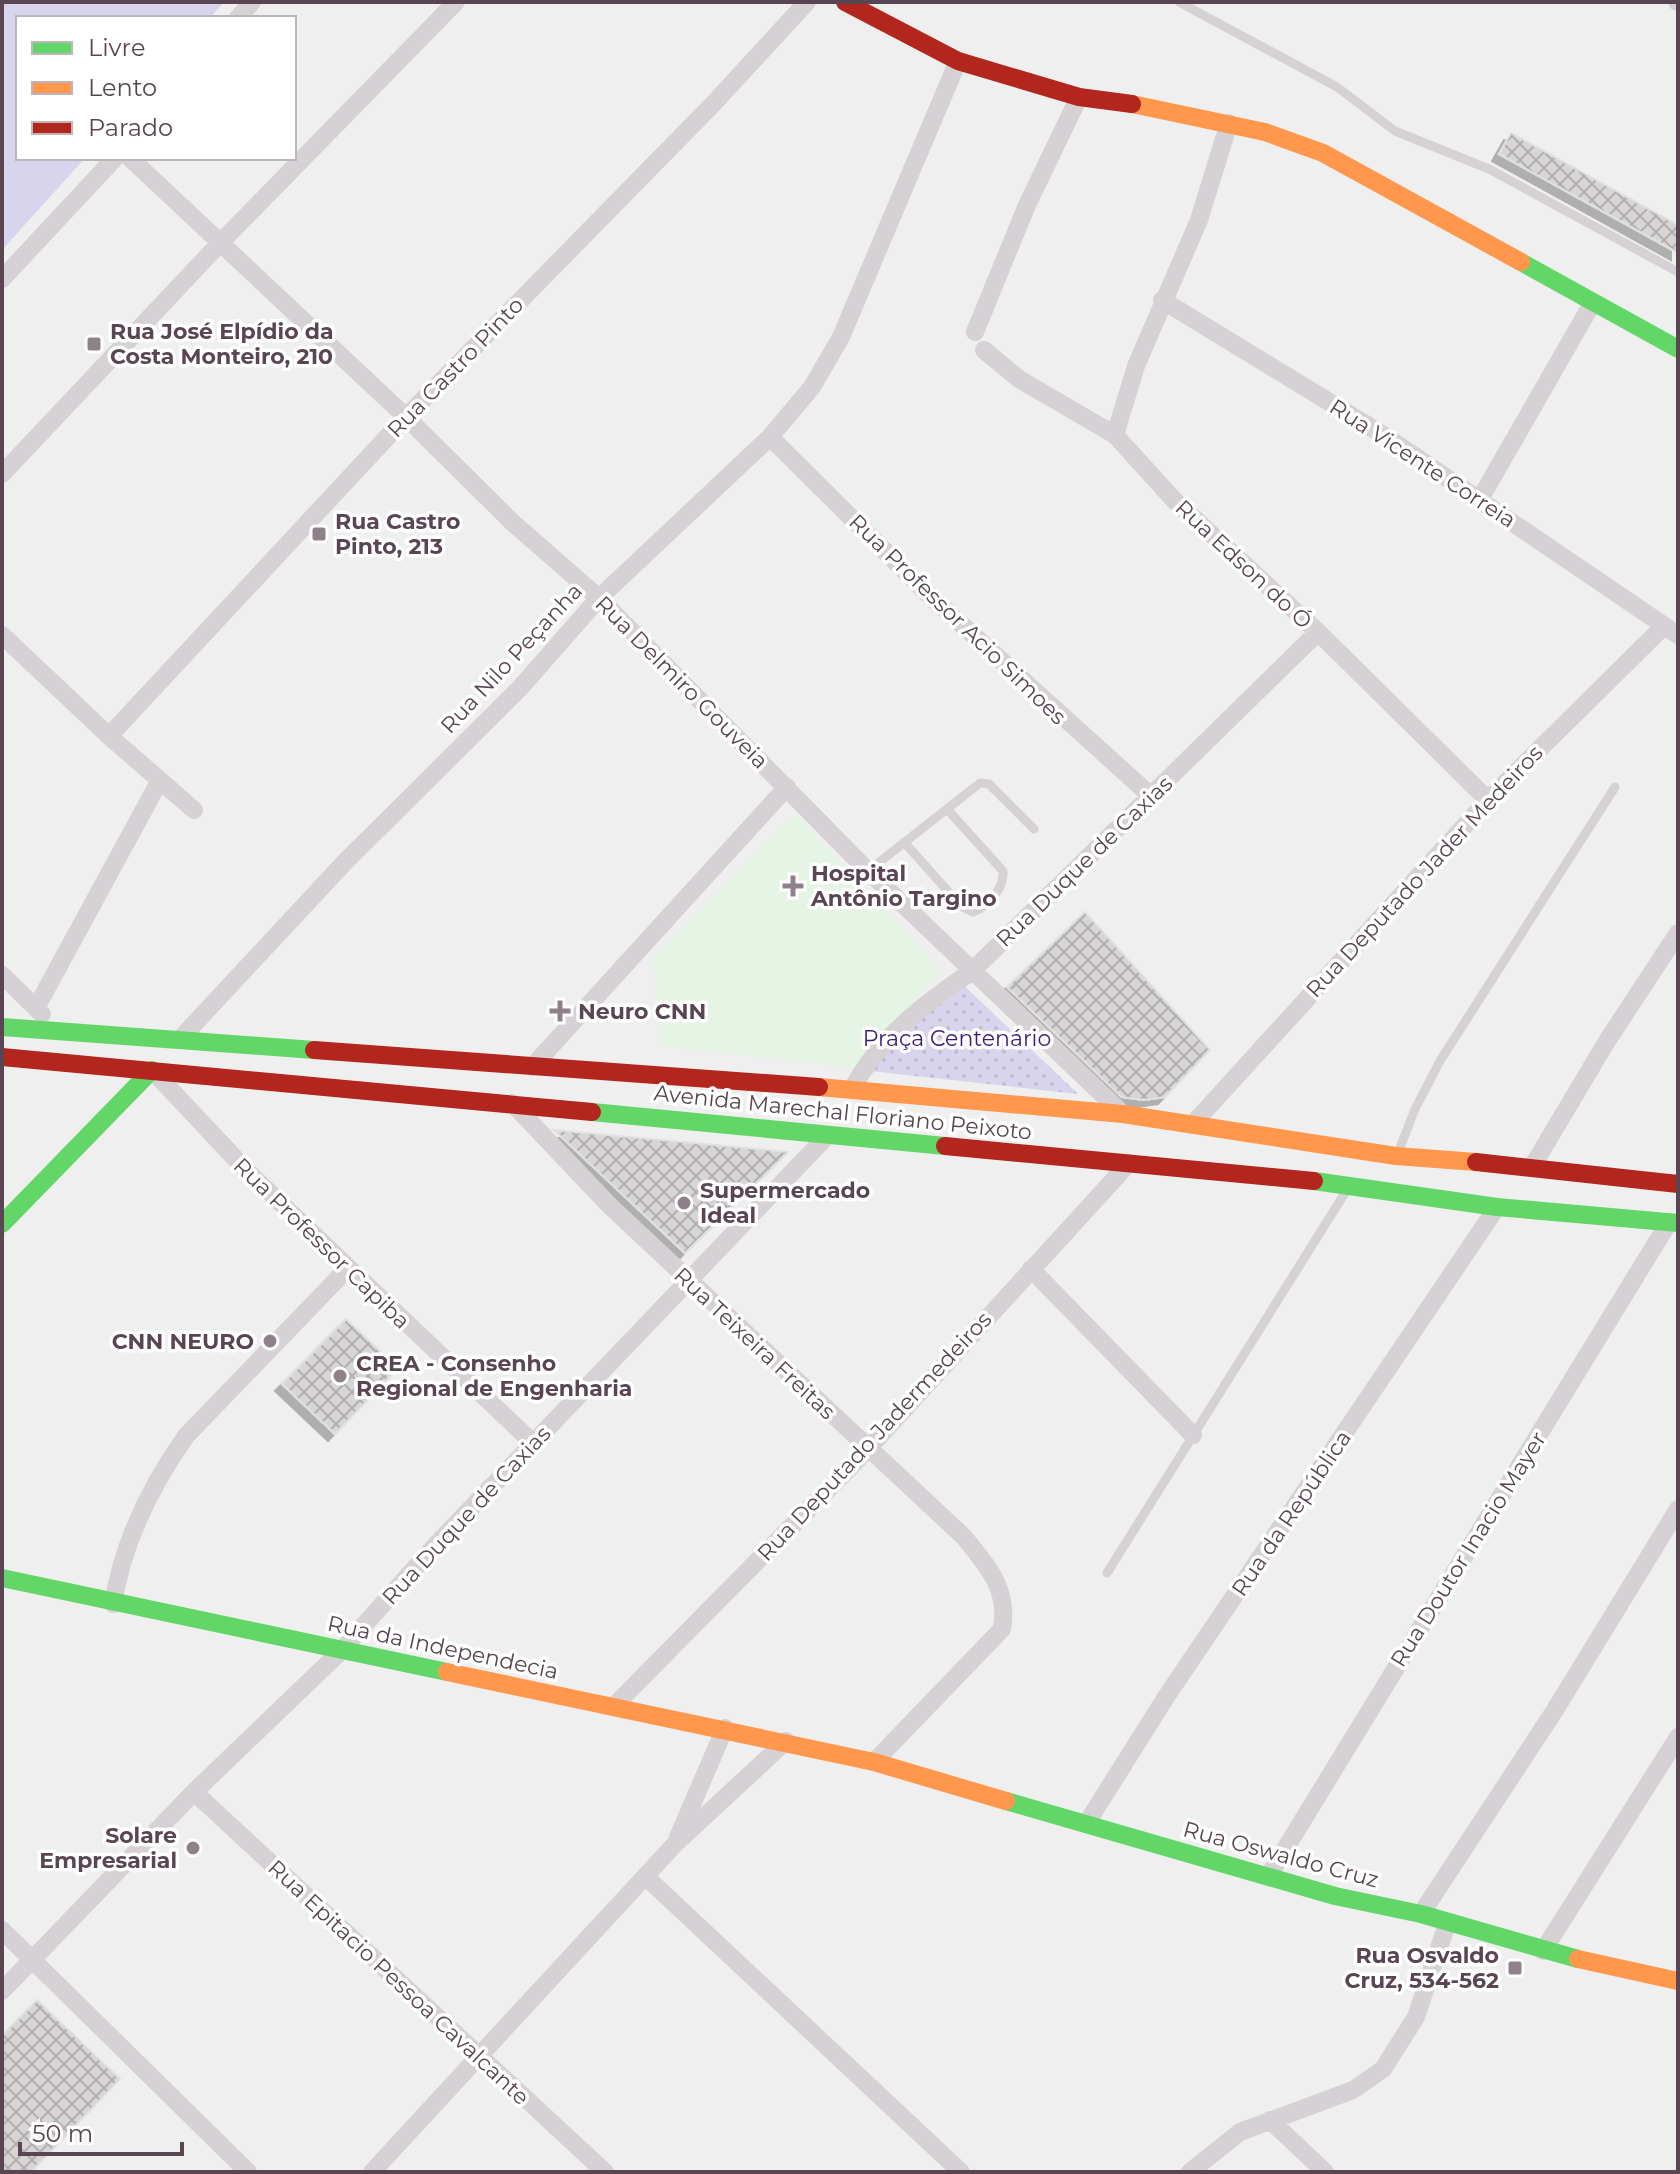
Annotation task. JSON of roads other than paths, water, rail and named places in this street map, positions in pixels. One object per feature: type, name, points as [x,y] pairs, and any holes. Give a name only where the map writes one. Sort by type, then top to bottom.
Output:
[{"type":"main road","points":[[845,2],[958,61],[1079,97],[1158,108],[1229,123],[1323,153],[1678,349]]},
{"type":"main road","name":"Avenida Marechal Floriano Peixoto","points":[[2,1027],[852,1089],[1123,1114],[1396,1156],[1532,1167],[1678,1184]]},
{"type":"main road","name":"Rua Nilo Peçanha","points":[[2,1224],[181,1038]]},
{"type":"main road","name":"Avenida Marechal Floriano Peixoto","points":[[2,1057],[511,1103],[826,1137],[1129,1163],[1350,1185],[1497,1207],[1673,1222]]},
{"type":"main road","name":"Rua da Independecia","points":[[2,1578],[113,1604],[615,1705],[874,1762]]},
{"type":"main road","name":"Rua Oswaldo Cruz","points":[[874,1762],[1088,1821],[1268,1877],[1421,1914],[1543,1951],[1678,1981]]},
{"type":"street","points":[[2,474],[221,242],[456,2]]},
{"type":"street","name":"Rua Castro Pinto","points":[[109,736],[406,417],[714,103],[807,2]]},
{"type":"street","name":"Rua Nilo Peçanha","points":[[181,1038],[344,863],[520,688],[599,598],[770,437],[812,387],[841,337],[958,61]]},
{"type":"street","points":[[975,332],[1027,205],[1079,97]]},
{"type":"street","points":[[1115,435],[1136,366],[1199,220],[1229,123]]},
{"type":"street","points":[[2,279],[113,160]]},
{"type":"street","name":"Rua Delmiro Gouveia","points":[[132,160],[406,417],[512,522],[599,598],[868,871],[1123,1114]]},
{"type":"street","name":"Rua Vicente Correia","points":[[1162,300],[1480,499],[1671,631]]},
{"type":"street","points":[[1480,499],[1593,302]]},
{"type":"street","name":"Rua Edson do Ó","points":[[984,350],[1019,379],[1115,435],[1173,499],[1318,632],[1488,800]]},
{"type":"street","name":"Rua Professor Acio Simoes","points":[[770,437],[930,596],[1151,796]]},
{"type":"street","name":"Rua Deputado Jader Medeiros","points":[[1192,1125],[1488,800],[1671,631]]},
{"type":"street","name":"Rua Duque de Caxias","points":[[852,1089],[869,1059],[916,1009],[972,971],[1318,632]]},
{"type":"street","points":[[2,635],[159,782],[194,810]]},
{"type":"street","points":[[36,1008],[159,782]]},
{"type":"street","points":[[532,1067],[787,787]]},
{"type":"street","points":[[1532,1167],[1607,1041],[1678,933]]},
{"type":"street","points":[[2,975],[61,1032]]},
{"type":"street","name":"Rua Professor Capiba","points":[[152,1070],[248,1172],[533,1443]]},
{"type":"street","name":"Rua Teixeira Freitas","points":[[511,1103],[688,1280],[867,1450],[964,1537],[997,1579],[1006,1607],[1002,1629],[874,1762]]},
{"type":"street","name":"Rua Duque de Caxias","points":[[2,1991],[194,1792],[341,1651],[431,1550],[826,1137]]},
{"type":"street","name":"Rua Deputado Jadermedeiros","points":[[615,1705],[867,1450],[1129,1163]]},
{"type":"street","name":"Rua da República","points":[[1088,1821],[1166,1697],[1497,1207]]},
{"type":"street","name":"Rua Doutor Inacio Mayer","points":[[1268,1877],[1673,1222]]},
{"type":"street","points":[[113,1604],[117,1577],[145,1500],[179,1446],[272,1343],[348,1268]]},
{"type":"street","points":[[1031,1269],[1193,1435]]},
{"type":"street","points":[[1421,1914],[1555,1710],[1678,1509]]},
{"type":"street","points":[[675,1844],[725,1728]]},
{"type":"street","points":[[1543,1951],[1678,1737]]},
{"type":"street","points":[[372,2172],[675,1844],[786,1741]]},
{"type":"street","name":"Rua Epitacio Pessoa Cavalcante","points":[[194,1792],[605,2172]]},
{"type":"street","points":[[646,1877],[961,2172]]},
{"type":"street","points":[[1190,2172],[1240,2132],[1353,2090],[1383,2069],[1416,2017],[1447,1924]]},
{"type":"street","points":[[2,1930],[248,2172]]},
{"type":"street","points":[[1270,2120],[1325,2172]]},
{"type":"lane","points":[[1179,2],[1337,87],[1395,131],[1489,169],[1678,272]]},
{"type":"lane","points":[[868,871],[980,783],[989,784],[1034,829]]},
{"type":"lane","points":[[1396,1156],[1415,1109],[1440,1061],[1615,787]]},
{"type":"lane","points":[[904,842],[962,907],[973,912],[980,909],[1002,888],[1003,871],[947,809]]},
{"type":"lane","points":[[1107,1573],[1350,1185]]},
{"type":"place","name":"Rua José Elpídio da Costa Monteiro, 210","points":[[94,344]]},
{"type":"place","name":"Rua Castro Pinto, 213","points":[[319,534]]},
{"type":"place","name":"Hospital Antônio Targino","points":[[793,886]]},
{"type":"place","name":"Neuro CNN","points":[[560,1011]]},
{"type":"place","name":"Supermercado Ideal","points":[[684,1203]]},
{"type":"place","name":"CNN NEURO","points":[[270,1341]]},
{"type":"place","name":"CREA - Consenho Regional de Engenharia","points":[[340,1376]]},
{"type":"place","name":"Solare Empresarial","points":[[193,1848]]},
{"type":"place","name":"Rua Osvaldo Cruz, 534-562","points":[[1515,1968]]},
{"type":"park label","name":"Praça Centenário","points":[[957,1038]]}]
